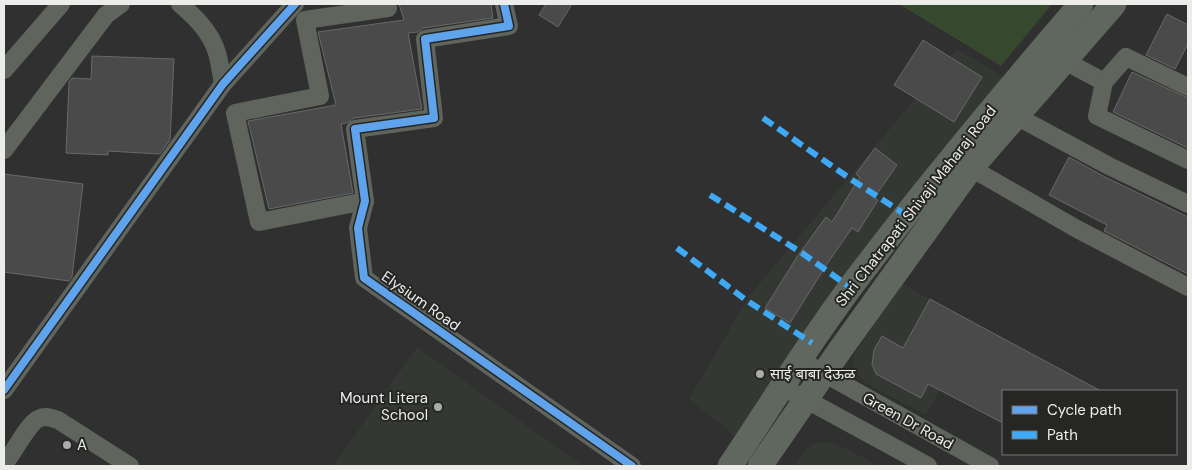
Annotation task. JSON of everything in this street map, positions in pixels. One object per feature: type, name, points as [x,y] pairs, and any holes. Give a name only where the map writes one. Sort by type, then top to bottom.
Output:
[{"type":"main road","name":"Shri Chatrapati Shivaji Maharaj Road","points":[[760,466],[825,374],[963,166],[1081,4]]},
{"type":"main road","name":"Shri Chatrapati Shivaji Maharaj Road","points":[[730,466],[800,360],[867,265],[963,166],[1016,116],[1114,4]]},
{"type":"street","points":[[4,70],[61,4]]},
{"type":"street","points":[[4,150],[106,15],[121,4]]},
{"type":"street","points":[[180,4],[200,22],[208,33],[217,52],[223,84]]},
{"type":"street","points":[[4,390],[223,84],[295,4]]},
{"type":"street","points":[[365,201],[258,222],[236,113],[320,96],[305,20],[388,8],[387,4]]},
{"type":"street","name":"Elysium Road","points":[[504,4],[509,26],[425,39],[434,118],[355,129],[365,201],[358,228],[364,278],[632,466]]},
{"type":"street","points":[[1188,87],[1126,57],[1104,82],[1097,116],[1188,160]]},
{"type":"street","points":[[1065,61],[1104,82]]},
{"type":"street","points":[[1016,116],[1109,166],[1188,204]]},
{"type":"street","points":[[963,166],[1188,287]]},
{"type":"street","name":"Green Dr Road","points":[[800,360],[990,466]]},
{"type":"street","name":"Green Dr Road","points":[[783,387],[928,466]]},
{"type":"street","points":[[4,464],[38,418],[47,416],[58,420],[130,466]]},
{"type":"shaded area","points":[[957,49],[1004,77],[933,161],[735,436],[689,399],[749,296]]},
{"type":"shaded area","points":[[902,284],[976,324],[926,415],[865,383],[853,368],[854,354]]},
{"type":"shaded area","name":"Mount Litera School","points":[[417,347],[583,466],[333,466]]},
{"type":"shaded area","points":[[829,442],[845,448],[879,466],[794,466],[803,453],[813,444]]},
{"type":"green space","points":[[899,4],[1052,4],[1001,66]]},
{"type":"building","points":[[399,4],[491,4],[493,18],[423,28],[418,32],[408,33],[422,109],[354,118],[347,123],[341,124],[353,193],[269,209],[248,121],[336,105],[318,32],[404,20]]},
{"type":"building","points":[[546,4],[572,4],[558,27],[539,15]]},
{"type":"building","points":[[1167,14],[1188,25],[1188,44],[1175,69],[1146,55]]},
{"type":"building","points":[[923,40],[982,77],[954,122],[894,85]]},
{"type":"building","points":[[92,56],[174,59],[170,140],[160,154],[108,151],[108,155],[66,153],[69,82],[72,78],[91,79]]},
{"type":"building","points":[[1132,72],[1188,98],[1188,148],[1113,112]]},
{"type":"building","points":[[875,148],[897,165],[874,198],[878,200],[858,232],[852,228],[790,323],[765,308],[797,257],[826,217],[832,222],[860,177],[856,174]]},
{"type":"building","points":[[1069,157],[1105,177],[1188,217],[1188,274],[1104,231],[1107,225],[1049,195]]},
{"type":"building","points":[[4,174],[83,184],[72,277],[69,281],[4,272]]},
{"type":"building","points":[[930,299],[1099,390],[1002,390],[1002,422],[928,384],[921,398],[876,374],[872,364],[874,350],[882,336],[903,348]]},
{"type":"marked path","points":[[763,118],[906,215]]},
{"type":"marked path","points":[[710,195],[802,253],[851,288]]},
{"type":"marked path","points":[[677,248],[746,300],[812,343]]},
{"type":"cycle path","points":[[4,390],[223,84],[295,4]]},
{"type":"cycle path","points":[[504,4],[509,26],[425,39],[434,118],[355,129],[365,201],[358,228],[364,278],[632,466]]},
{"type":"place","name":"साई बाबा देऊळ","points":[[760,374]]},
{"type":"place","name":"Mount Litera School","points":[[438,407]]},
{"type":"place","name":"A","points":[[67,445]]}]
